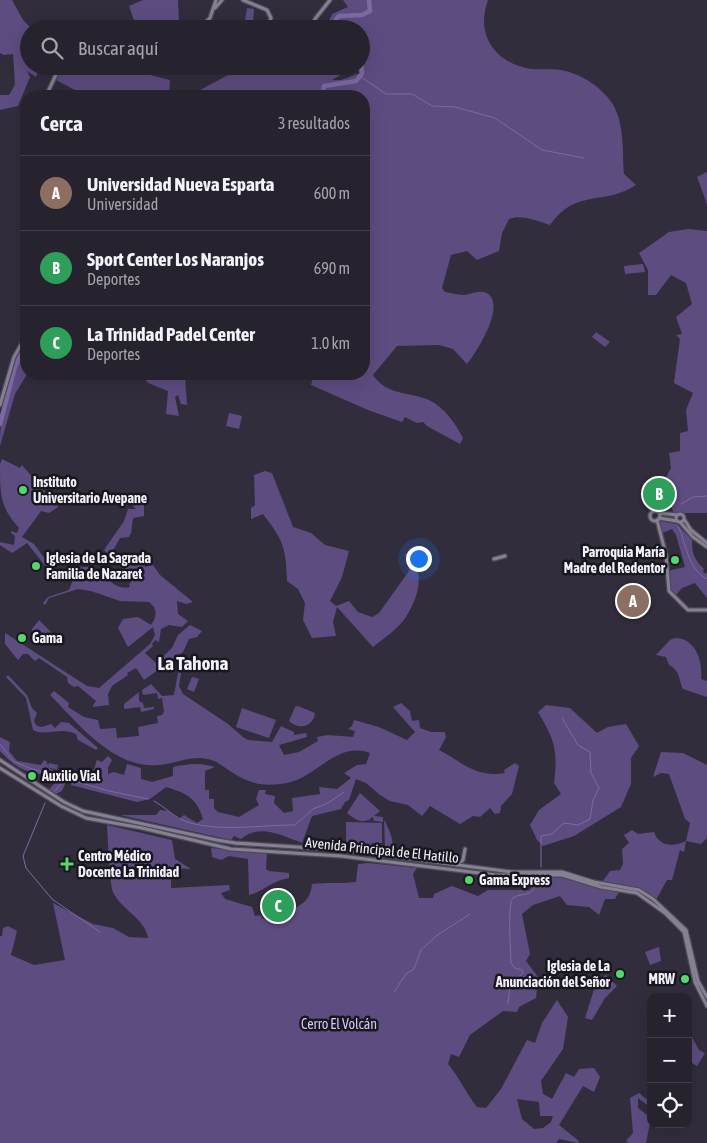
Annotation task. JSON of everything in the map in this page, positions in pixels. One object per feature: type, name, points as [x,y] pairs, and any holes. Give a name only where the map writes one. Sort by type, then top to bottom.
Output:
[{"type":"main road","points":[[208,20],[219,0]]},
{"type":"main road","points":[[243,0],[267,10],[271,20]]},
{"type":"main road","points":[[315,20],[330,0]]},
{"type":"main road","points":[[49,90],[55,75]]},
{"type":"main road","points":[[0,404],[14,357],[20,346]]},
{"type":"main road","points":[[684,519],[679,522],[651,520],[650,514],[655,511],[683,516],[691,530],[707,543]]},
{"type":"main road","points":[[659,513],[658,519],[666,555],[669,591],[688,610],[707,610]]},
{"type":"main road","points":[[678,515],[676,518],[679,522],[693,537],[707,547]]},
{"type":"main road","points":[[494,560],[505,556]]},
{"type":"main road","name":"Avenida Principal de El Hatillo","points":[[0,760],[70,806],[93,814],[140,822],[235,843],[342,850],[512,872],[562,872],[594,882],[642,892],[676,918],[686,930],[698,981],[707,997]]},
{"type":"main road","name":"Avenida Principal de El Hatillo","points":[[0,768],[61,806],[86,818],[142,828],[231,849],[341,856],[496,875],[562,875],[601,887],[637,893],[664,912],[684,932],[695,982],[707,1006]]},
{"type":"main road","points":[[456,864],[464,859],[465,849]]},
{"type":"green space","points":[[0,0],[12,0],[23,20],[20,20],[20,75],[29,75],[30,77],[25,90],[20,90],[18,106],[0,110],[0,95],[9,95],[15,85],[13,54],[4,55],[0,53]]},
{"type":"green space","points":[[143,0],[178,0],[179,20],[134,20],[129,6]]},
{"type":"green space","points":[[343,0],[488,0],[484,25],[486,36],[498,54],[518,66],[531,69],[561,70],[572,73],[597,87],[608,97],[616,111],[621,128],[624,174],[636,185],[613,195],[591,199],[570,206],[550,225],[519,217],[509,219],[502,233],[499,251],[477,260],[467,251],[451,255],[442,288],[445,292],[465,295],[484,292],[491,297],[494,305],[489,327],[477,349],[467,364],[453,349],[439,345],[397,346],[373,375],[379,382],[391,390],[421,397],[435,403],[453,421],[463,438],[460,444],[423,422],[417,423],[405,417],[402,422],[368,410],[311,385],[312,380],[370,380],[370,90],[200,90],[228,75],[341,75],[332,80],[341,80],[355,75],[370,75],[370,20],[329,20],[332,14],[348,7]]},
{"type":"green space","points":[[247,8],[254,9],[253,20],[245,20]]},
{"type":"green space","points":[[58,75],[150,75],[170,80],[169,90],[75,90],[56,80]]},
{"type":"green space","points":[[707,172],[707,204],[697,177]]},
{"type":"green space","points":[[688,229],[707,231],[707,513],[674,513],[671,507],[664,510],[654,502],[649,488],[663,483],[671,468],[669,453],[680,451],[680,433],[688,431],[686,410],[693,393],[674,383],[680,339],[676,335],[682,334],[676,317],[692,304],[686,283],[671,275],[656,295],[648,295],[648,270],[639,253],[669,232]]},
{"type":"green space","points":[[643,264],[645,272],[625,274],[624,266]]},
{"type":"green space","points":[[596,332],[610,342],[605,347],[592,337]]},
{"type":"green space","points":[[20,350],[20,380],[23,380],[15,394],[0,446],[1,420],[6,391]]},
{"type":"green space","points":[[146,380],[185,380],[187,405],[181,404],[178,395],[175,397],[179,416],[166,414],[168,391],[148,383]]},
{"type":"green space","points":[[229,413],[242,416],[239,429],[226,426]]},
{"type":"green space","points":[[2,459],[20,468],[22,465],[58,507],[49,513],[41,511],[22,537],[34,544],[53,570],[59,573],[89,567],[119,587],[130,587],[129,584],[133,580],[104,550],[124,521],[128,509],[136,509],[130,503],[123,509],[122,503],[127,496],[137,501],[141,498],[141,493],[144,502],[144,516],[133,518],[129,537],[120,538],[111,554],[120,562],[126,560],[132,566],[144,563],[145,567],[153,565],[160,575],[193,602],[186,604],[177,601],[178,614],[188,621],[182,627],[169,625],[161,629],[159,642],[155,640],[152,644],[153,646],[145,653],[156,663],[172,648],[178,635],[190,625],[202,631],[197,637],[189,639],[183,652],[144,680],[136,668],[127,673],[128,675],[112,686],[108,694],[109,705],[92,707],[96,701],[78,686],[74,687],[68,683],[67,677],[39,658],[35,661],[28,654],[23,654],[18,660],[5,644],[5,633],[87,686],[99,688],[150,644],[155,635],[153,627],[128,647],[118,628],[123,619],[138,617],[151,625],[155,616],[155,610],[149,602],[120,601],[91,591],[78,589],[49,598],[45,605],[43,603],[48,597],[69,590],[73,580],[65,578],[58,582],[27,543],[12,553],[0,545],[0,542],[14,545],[15,536],[11,531],[17,533],[19,528],[8,514],[2,500],[0,464]]},
{"type":"green space","points":[[265,471],[272,473],[293,527],[311,533],[325,545],[349,551],[342,577],[330,601],[336,606],[349,601],[358,612],[372,617],[379,613],[409,571],[405,553],[412,559],[416,567],[419,583],[411,609],[403,621],[391,633],[373,647],[337,607],[333,622],[336,636],[312,638],[303,620],[305,603],[298,589],[287,581],[286,560],[279,538],[263,514],[251,519],[251,508],[255,505],[254,475]]},
{"type":"green space","points":[[660,521],[677,524],[692,540],[694,556],[704,569],[703,572],[707,574],[707,598],[695,583],[682,588],[676,595],[669,588],[668,571],[685,567],[676,535],[672,529],[662,533]]},
{"type":"green space","points":[[39,620],[54,635],[46,643],[32,632],[32,629]]},
{"type":"green space","points":[[675,638],[688,642],[697,652],[701,665],[701,679],[707,681],[707,697],[683,689],[677,673],[669,665],[666,657],[656,655],[670,640]]},
{"type":"green space","points":[[183,660],[179,686],[183,694],[228,724],[248,740],[272,742],[281,726],[294,732],[294,735],[306,733],[307,737],[279,745],[284,755],[299,752],[318,741],[317,737],[328,735],[353,737],[355,731],[348,729],[352,726],[354,720],[379,727],[407,740],[415,732],[393,707],[401,703],[410,711],[412,721],[419,720],[420,728],[431,732],[445,732],[446,737],[439,750],[470,768],[495,774],[505,773],[504,770],[515,763],[519,766],[512,794],[501,806],[500,813],[495,814],[490,808],[480,817],[473,816],[460,824],[430,806],[422,816],[408,805],[390,801],[366,783],[356,779],[349,800],[345,802],[341,809],[312,816],[302,843],[279,834],[263,831],[248,834],[241,839],[234,836],[231,840],[120,815],[156,815],[160,810],[168,811],[179,819],[184,815],[197,823],[203,819],[198,806],[190,797],[166,787],[150,799],[137,802],[71,785],[73,779],[90,781],[97,760],[102,762],[108,756],[112,760],[108,768],[108,774],[114,772],[124,775],[127,764],[141,768],[141,779],[152,782],[173,776],[173,767],[204,764],[215,767],[205,771],[205,790],[209,790],[209,799],[214,799],[214,808],[218,812],[239,817],[259,805],[256,799],[259,790],[266,790],[265,794],[275,796],[274,803],[284,813],[293,811],[292,798],[320,794],[319,787],[337,789],[351,778],[344,773],[357,765],[366,764],[370,753],[347,752],[327,761],[298,779],[287,783],[271,785],[250,782],[216,762],[207,759],[193,758],[158,765],[142,764],[126,760],[97,742],[50,695],[54,691],[69,703],[68,707],[84,717],[98,720],[100,729],[116,728],[117,738],[139,736],[138,727],[158,723],[157,716],[162,715],[164,712],[162,698],[158,699],[157,693],[143,695],[142,690],[151,684],[162,696],[174,695],[178,673],[177,664]]},
{"type":"green space","points":[[8,675],[27,695],[32,708],[37,713],[34,721],[37,726],[42,727],[51,724],[55,728],[61,722],[69,723],[98,748],[96,750],[78,740],[76,734],[70,732],[38,732],[33,730],[26,698],[6,677]]},
{"type":"green space","points":[[192,677],[199,679],[194,692],[187,689]]},
{"type":"green space","points":[[139,692],[139,701],[143,703],[144,708],[154,707],[154,709],[141,712],[140,707],[124,709],[124,704]]},
{"type":"green space","points":[[546,705],[570,708],[597,733],[608,727],[626,724],[639,746],[631,758],[631,784],[621,807],[574,836],[543,846],[537,840],[530,825],[539,810],[561,794],[554,783],[556,762],[552,738],[538,712]]},
{"type":"green space","points":[[298,706],[315,713],[312,721],[305,726],[297,726],[289,721],[295,707]]},
{"type":"green space","points":[[242,708],[276,720],[269,738],[236,727]]},
{"type":"green space","points":[[0,737],[10,742],[9,751],[17,761],[41,765],[44,760],[48,766],[49,763],[58,765],[57,770],[47,767],[68,777],[62,791],[56,794],[49,789],[56,782],[53,778],[24,770],[7,758],[0,751]]},
{"type":"green space","points":[[661,752],[683,753],[707,765],[707,838],[701,844],[686,841],[690,823],[685,819],[669,774],[661,773],[653,777]]},
{"type":"green space","points":[[360,793],[380,811],[374,816],[383,817],[383,822],[374,821],[373,817],[366,821],[360,821],[347,813]]},
{"type":"green space","points":[[384,820],[391,836],[392,853],[342,847],[342,843],[361,844],[346,842],[346,822],[382,823],[382,843],[371,843],[374,846],[385,847]]},
{"type":"green space","name":"Cerro El Volcán","points":[[107,825],[172,840],[175,859],[191,869],[171,868],[171,888],[229,885],[230,890],[221,893],[225,899],[252,907],[255,916],[260,915],[264,919],[270,918],[270,914],[292,909],[303,903],[308,898],[312,884],[356,882],[358,864],[368,863],[417,868],[413,874],[419,898],[433,898],[434,894],[452,886],[478,896],[488,890],[530,890],[532,878],[562,877],[619,892],[615,899],[605,899],[599,915],[589,907],[567,905],[560,896],[533,905],[522,914],[530,954],[526,961],[538,977],[536,998],[519,1007],[517,1012],[503,1011],[470,1035],[459,1057],[451,1054],[448,1064],[477,1107],[486,1108],[501,1089],[527,1040],[535,1043],[542,1023],[557,1000],[568,1017],[563,1049],[541,1081],[543,1094],[552,1099],[566,1073],[574,1077],[579,1069],[594,1068],[600,1077],[594,1092],[583,1086],[559,1125],[579,1141],[578,1143],[559,1139],[556,1143],[0,1143],[0,936],[2,936],[3,928],[8,926],[17,931],[11,955],[34,965],[65,960],[53,903],[93,924],[113,928],[129,937],[148,938],[138,919],[121,904],[113,892]],"holes":[[[517,1099],[539,1102],[540,1116],[553,1116],[551,1122],[543,1128],[534,1129],[522,1119]]]},
{"type":"green space","points":[[632,830],[638,834],[654,832],[659,841],[667,844],[672,845],[686,841],[684,852],[680,850],[672,880],[667,880],[656,900],[641,889],[603,881],[610,871],[620,870],[623,864],[622,849],[629,843],[624,835]]},
{"type":"green space","points":[[211,848],[267,853],[266,869],[289,873],[289,878],[277,881],[259,892],[249,895],[248,859],[229,856],[221,860],[212,857]]},
{"type":"green space","points":[[659,947],[661,961],[650,965],[645,952]]},
{"type":"green space","points":[[606,975],[617,986],[605,998],[592,1020],[585,1018],[597,980]]},
{"type":"green space","points":[[692,1037],[699,1050],[705,1053],[697,1066],[692,1063]]},
{"type":"green space","points":[[639,1093],[647,1100],[647,1105],[638,1098],[638,1108],[647,1115],[647,1128],[649,1128],[646,1143],[629,1143],[626,1141],[633,1133],[630,1098]]},
{"type":"waterway","points":[[336,20],[339,16],[362,15],[370,11],[369,0]]},
{"type":"waterway","points":[[323,90],[324,86],[356,81],[361,75]]},
{"type":"waterway","points":[[361,77],[386,94],[412,94],[432,106],[455,107],[495,118],[542,150],[584,158]]},
{"type":"waterway","points":[[0,424],[15,367],[20,356]]},
{"type":"waterway","points":[[681,504],[693,497],[707,496]]},
{"type":"waterway","points":[[678,526],[691,563],[700,575],[707,579]]},
{"type":"waterway","points":[[541,867],[541,836],[552,834],[564,823],[578,825],[590,819],[593,800],[599,788],[591,773],[590,752],[578,745],[562,718]]},
{"type":"waterway","points":[[0,744],[13,761],[29,768],[109,791],[148,799]]},
{"type":"waterway","points":[[55,791],[65,779]]},
{"type":"waterway","points":[[154,801],[183,820],[199,825],[213,827],[295,825],[313,809],[328,803],[344,792]]},
{"type":"waterway","points":[[45,803],[23,856],[26,868],[52,899],[100,932]]},
{"type":"waterway","points":[[508,1004],[510,985],[523,973],[522,970],[515,968],[511,963],[511,902],[513,898],[529,893],[534,889]]},
{"type":"waterway","points":[[394,992],[406,974],[414,969],[421,950],[436,936],[470,914]]},
{"type":"place","name":"Instituto Universitario Avepane","points":[[23,490]]},
{"type":"place","name":"Sport Center Los Naranjos","points":[[659,494]]},
{"type":"place","name":"Parroquia María Madre del Redentor","points":[[675,560]]},
{"type":"place","name":"Iglesia de la Sagrada Familia de Nazaret","points":[[36,566]]},
{"type":"place","name":"Universidad Nueva Esparta","points":[[633,601]]},
{"type":"place","name":"Gama","points":[[22,638]]},
{"type":"place","name":"Auxilio Vial","points":[[32,776]]},
{"type":"place","name":"Centro Médico Docente La Trinidad","points":[[67,864]]},
{"type":"place","name":"Gama Express","points":[[469,880]]},
{"type":"place","name":"La Trinidad Padel Center","points":[[278,906]]},
{"type":"place","name":"Iglesia de La Anunciación del Señor","points":[[620,974]]},
{"type":"place","name":"MRW","points":[[685,979]]},
{"type":"district","name":"La Tahona","points":[[193,663]]}]
